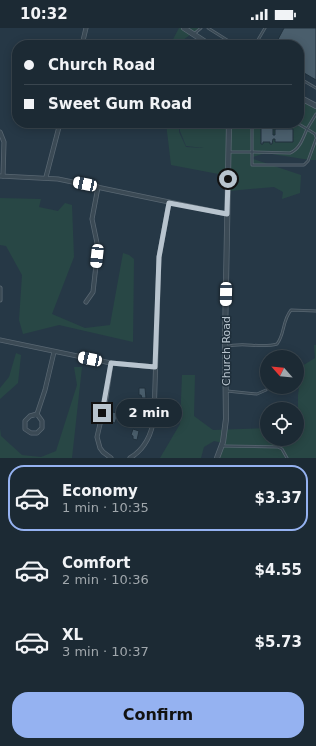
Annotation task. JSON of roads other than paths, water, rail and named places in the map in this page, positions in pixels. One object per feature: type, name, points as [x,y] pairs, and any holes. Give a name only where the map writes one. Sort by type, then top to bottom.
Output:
[{"type":"street","points":[[83,40],[86,28]]},
{"type":"street","points":[[184,28],[202,40]]},
{"type":"street","points":[[304,100],[316,106]]},
{"type":"street","points":[[46,177],[59,128]]},
{"type":"street","name":"Church Road","points":[[217,458],[222,446],[225,431],[229,128]]},
{"type":"street","points":[[0,132],[4,142],[2,176],[46,177],[227,214]]},
{"type":"street","points":[[86,302],[93,292],[97,256],[97,243],[92,219],[98,187]]},
{"type":"street","points":[[130,458],[142,449],[152,429],[155,412],[159,257],[169,203]]},
{"type":"street","points":[[0,288],[0,300]]},
{"type":"street","points":[[0,340],[111,363],[155,367]]},
{"type":"street","points":[[38,413],[30,416],[25,421],[25,429],[29,432],[37,433],[42,428],[42,421],[38,413],[46,390],[54,352]]},
{"type":"street","points":[[111,363],[106,398],[97,437],[100,448],[107,456],[111,458]]},
{"type":"lane","points":[[193,34],[201,28]]},
{"type":"lane","points":[[208,28],[227,40]]},
{"type":"lane","points":[[258,40],[265,28]]},
{"type":"lane","points":[[304,81],[316,88]]},
{"type":"lane","points":[[228,152],[290,154],[296,151],[307,128],[316,114]]},
{"type":"lane","points":[[252,128],[252,165],[300,166],[306,163],[316,138],[315,134],[304,126]]},
{"type":"lane","points":[[226,347],[232,344],[277,344],[281,336],[285,319],[291,310],[316,311]]},
{"type":"lane","points":[[226,391],[257,394],[260,393]]},
{"type":"lane","points":[[222,446],[278,447],[282,449],[287,458]]}]
